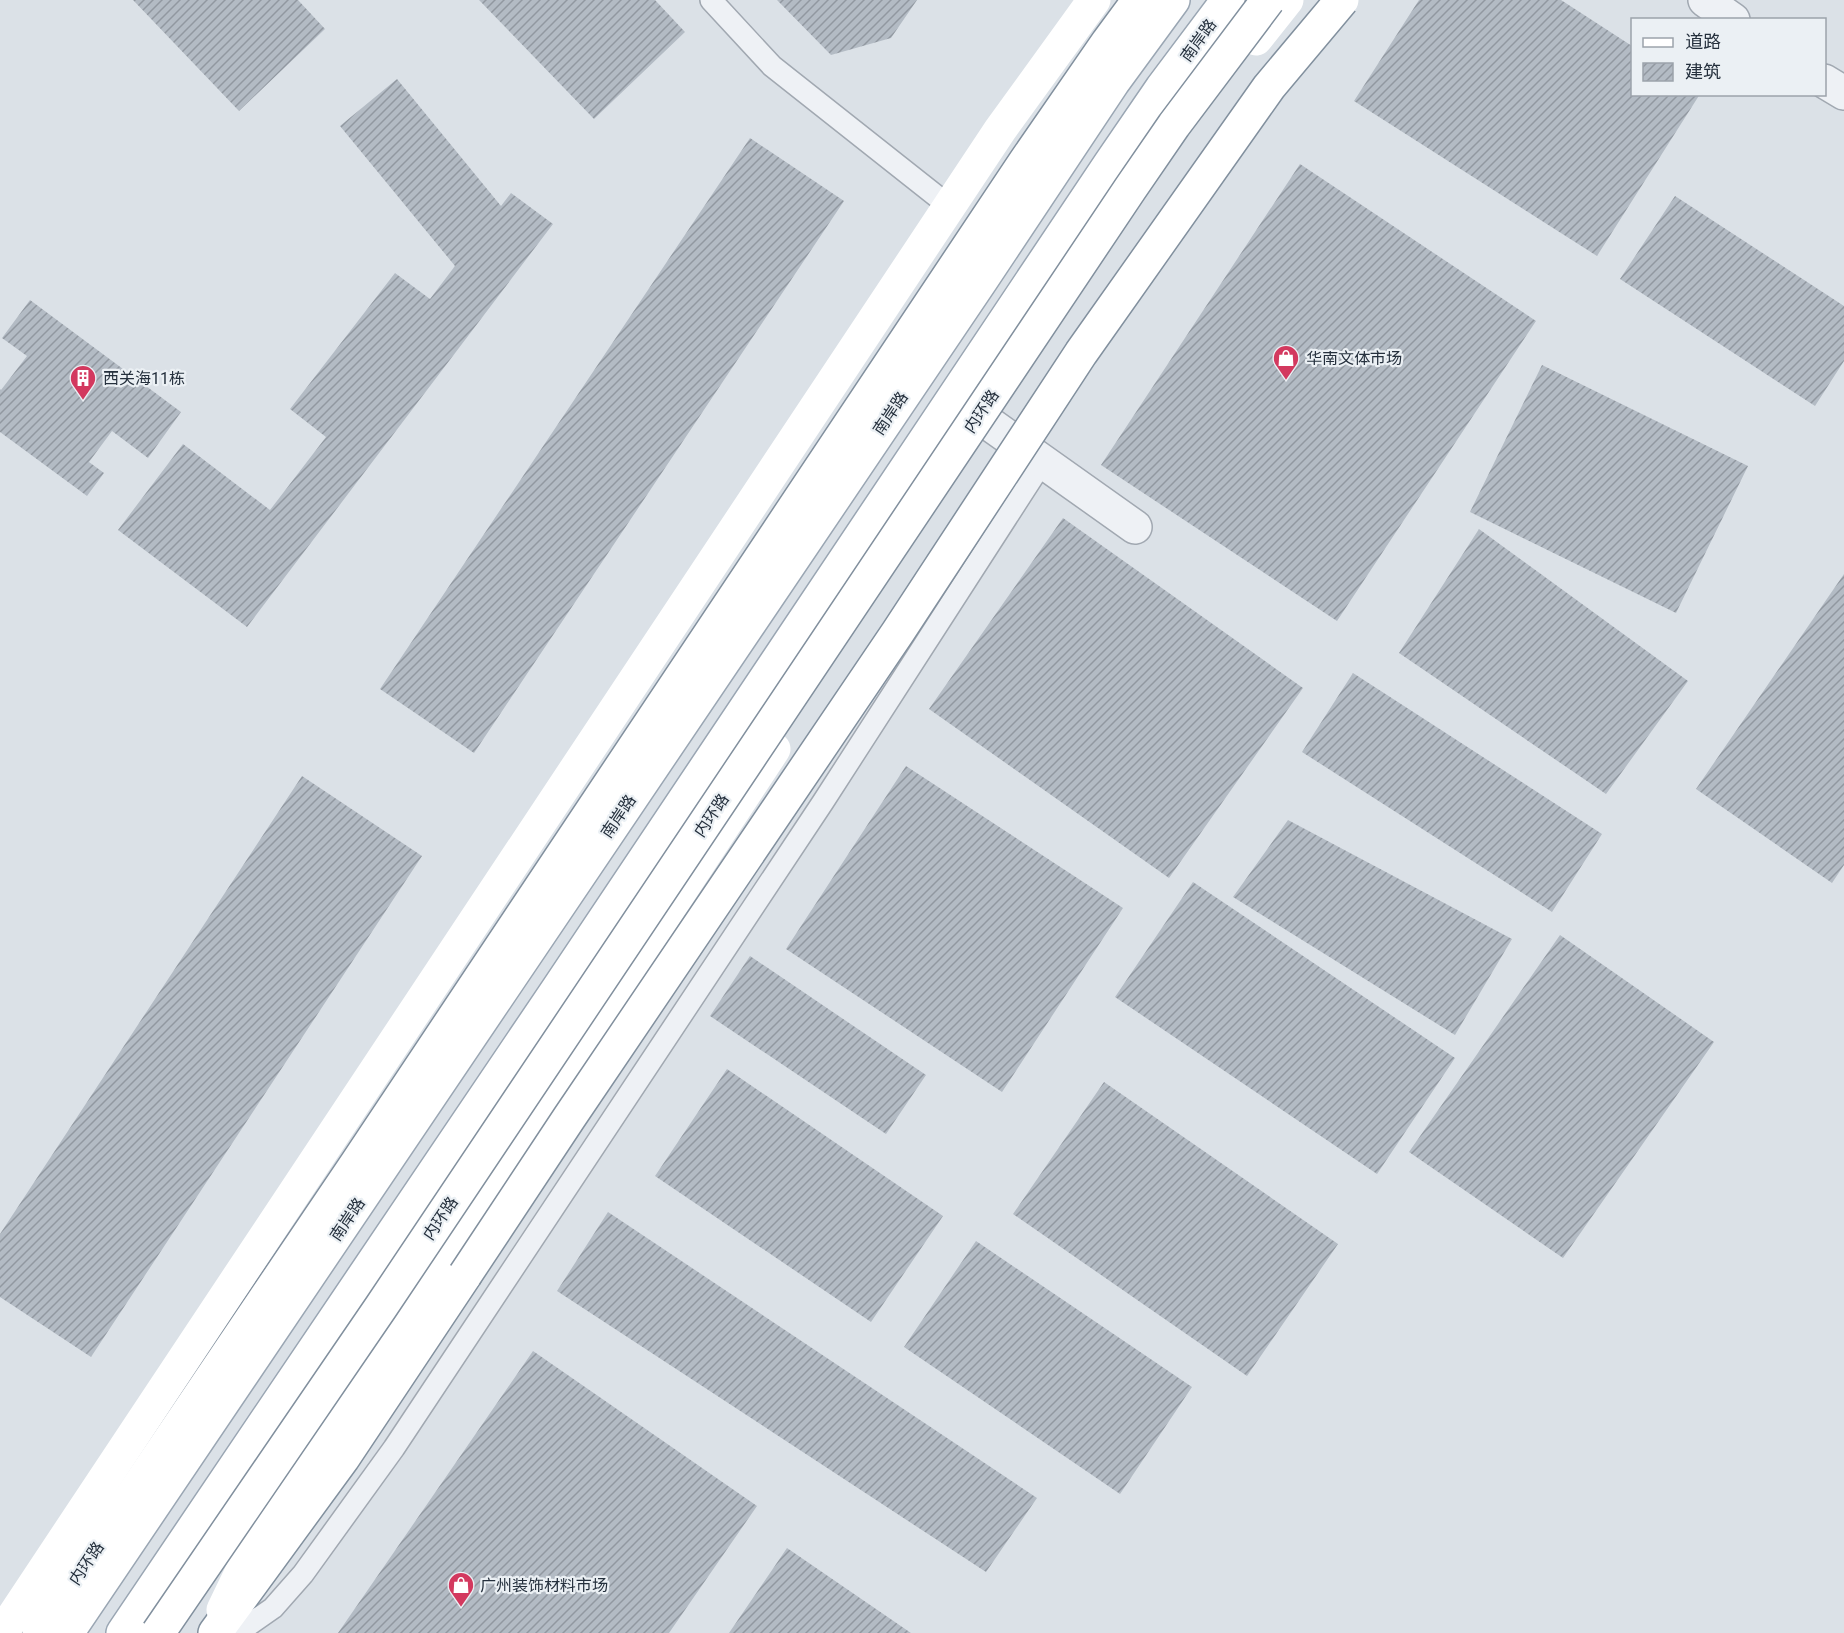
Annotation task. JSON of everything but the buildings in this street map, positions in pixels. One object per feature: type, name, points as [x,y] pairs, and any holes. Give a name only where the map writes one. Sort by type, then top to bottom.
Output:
[{"type":"main road","points":[[2,1633],[1000,130],[1094,0]]},
{"type":"main road","name":"内环路","points":[[39,1633],[357,1163],[992,212],[1139,0]]},
{"type":"main road","name":"南岸路","points":[[67,1633],[1113,82],[1173,0]]},
{"type":"main road","name":"南岸路","points":[[123,1633],[1110,164],[1162,88],[1228,0]]},
{"type":"main road","name":"内环路","points":[[158,1633],[381,1308],[1130,189],[1174,125],[1268,0]]},
{"type":"main road","points":[[214,1633],[243,1565],[277,1505],[564,1066],[719,834],[898,556],[1119,222],[1226,77],[1287,0]]},
{"type":"main road","points":[[214,1633],[343,1458],[569,1118],[891,642],[1088,344],[1269,87],[1342,0]]},
{"type":"main road","points":[[618,898],[719,834]]},
{"type":"main road","points":[[207,1633],[208,1506]]},
{"type":"street","points":[[1705,0],[1730,18]]},
{"type":"street","points":[[1826,82],[1844,93]]},
{"type":"street","points":[[987,422],[1135,527]]},
{"type":"lane","points":[[711,0],[772,66],[949,207]]},
{"type":"lane","points":[[237,1633],[273,1608],[303,1574],[394,1448],[823,802],[1044,461]]},
{"type":"place","name":"华南文体市场","points":[[1286,381]]},
{"type":"place","name":"西关海11栋","points":[[83,401]]},
{"type":"place","name":"广州装饰材料市场","points":[[461,1608]]}]
